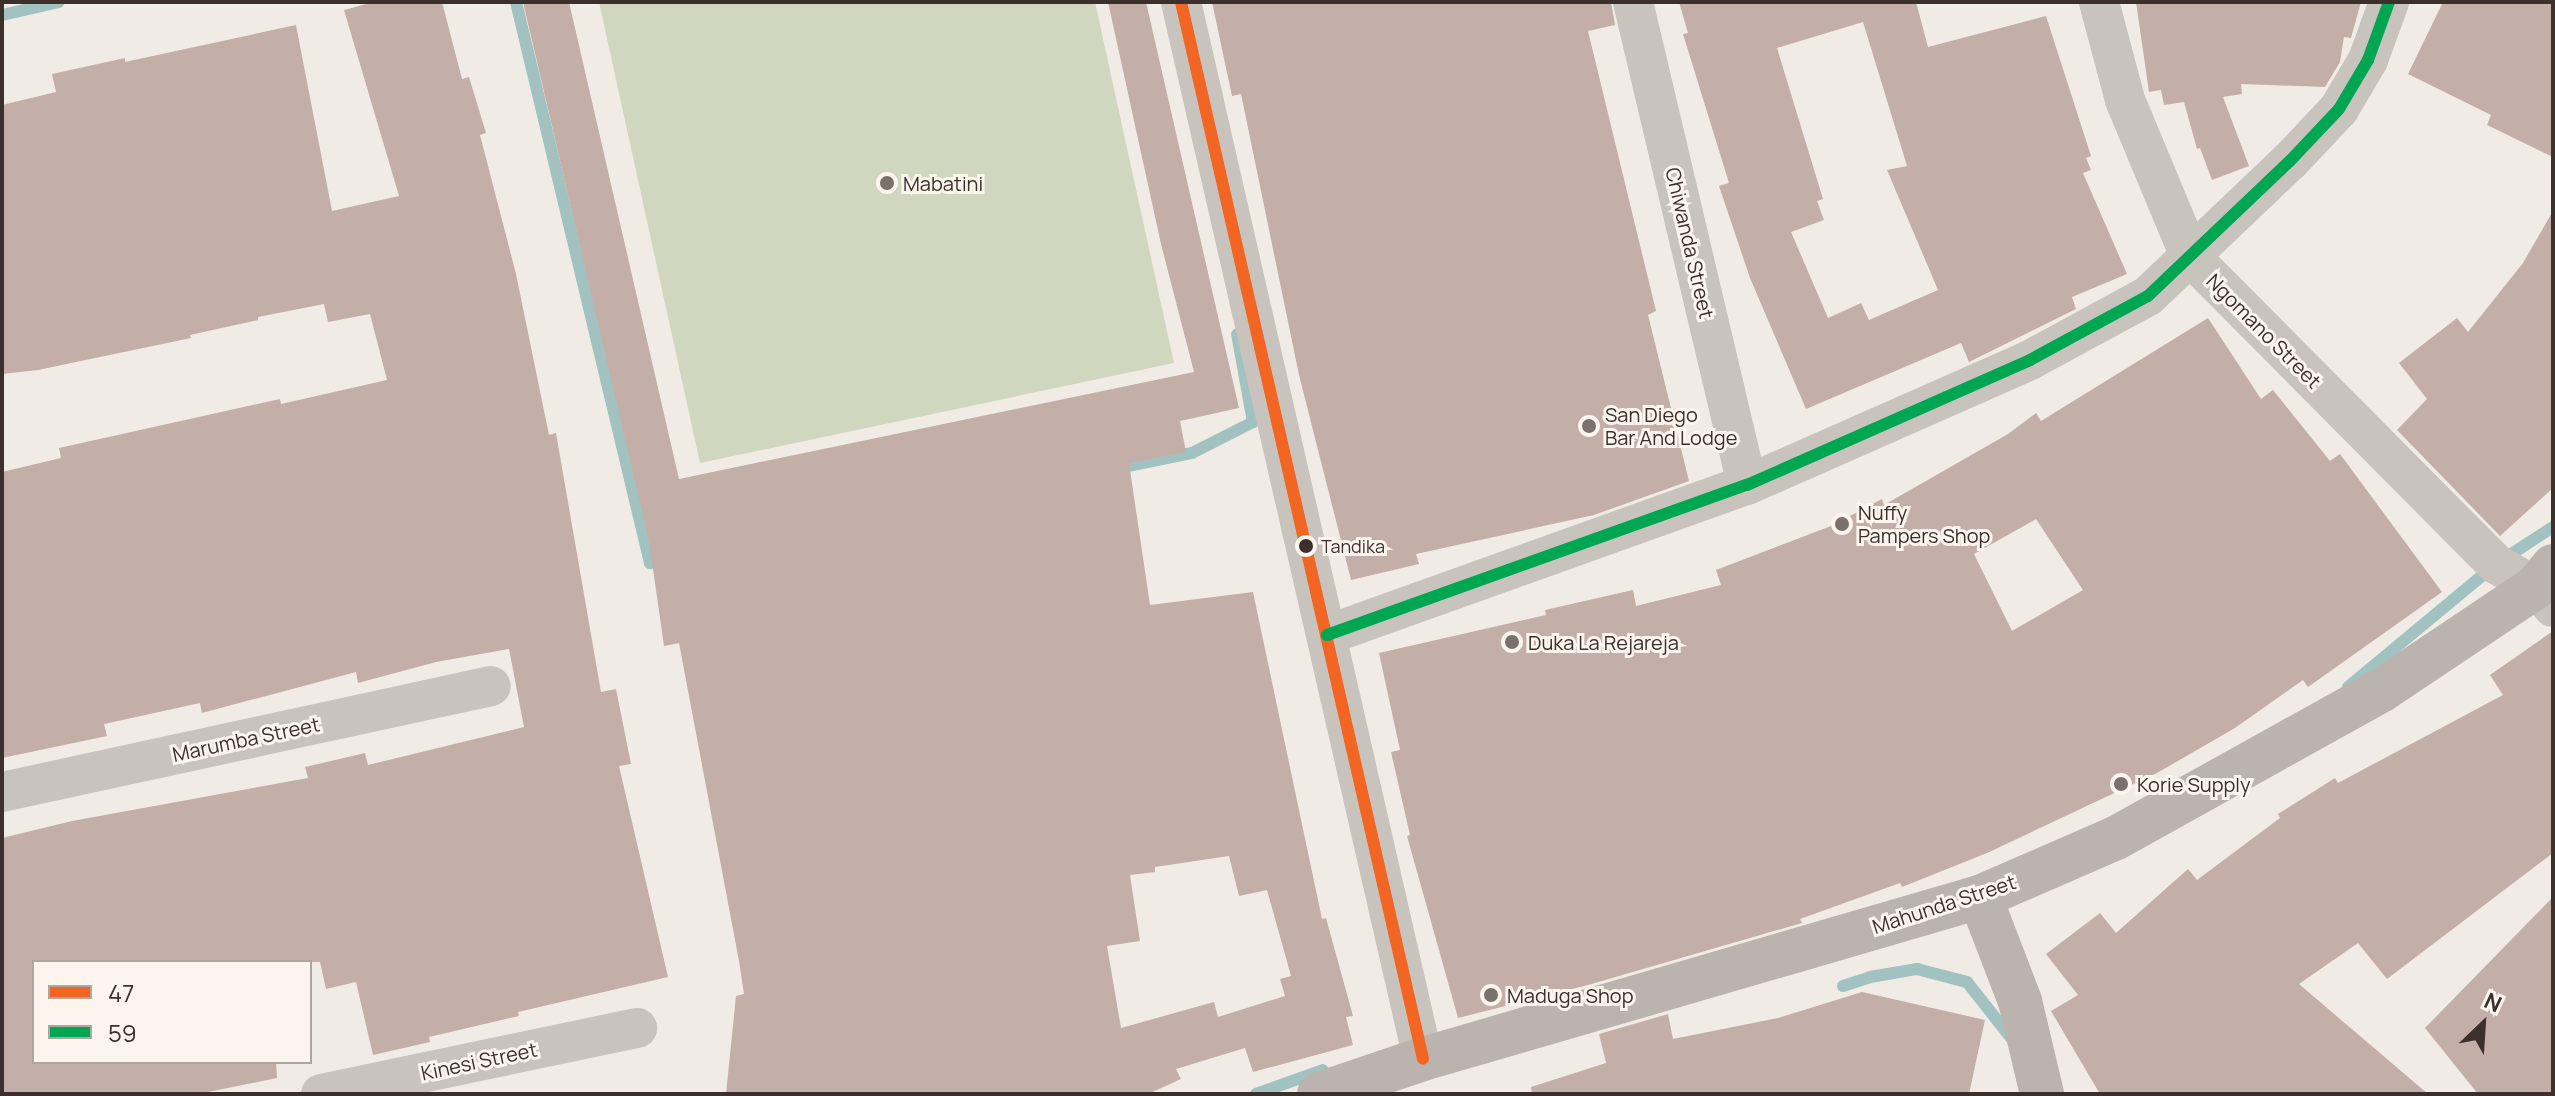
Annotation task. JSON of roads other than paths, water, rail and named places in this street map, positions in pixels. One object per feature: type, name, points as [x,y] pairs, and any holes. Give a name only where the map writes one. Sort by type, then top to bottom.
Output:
[{"type":"street","points":[[1181,2],[1423,1059]]},
{"type":"street","name":"Chiwanda Street","points":[[1633,2],[1747,485]]},
{"type":"street","name":"Ngomano Street","points":[[2099,2],[2125,100],[2190,256],[2496,564],[2547,587]]},
{"type":"street","points":[[1327,635],[1747,485],[2030,360],[2148,296],[2339,109],[2368,60],[2389,2]]},
{"type":"street","name":"Mahunda Street","points":[[1319,1094],[1423,1059],[1980,897],[2116,838],[2382,690],[2547,587]]},
{"type":"street","name":"Marumba Street","points":[[2,792],[491,686]]},
{"type":"street","points":[[1980,897],[2020,1001],[2042,1094]]},
{"type":"street","name":"Kinesi Street","points":[[321,1094],[637,1028]]},
{"type":"waterway","points":[[2,15],[59,2]]},
{"type":"waterway","points":[[516,2],[650,563],[668,559]]},
{"type":"waterway","points":[[1113,469],[1192,453],[1253,422],[1237,334]]},
{"type":"waterway","points":[[2348,687],[2496,564],[2553,527]]},
{"type":"waterway","points":[[1843,986],[1870,977],[1917,969],[1967,982],[2012,1039]]},
{"type":"waterway","points":[[1256,1094],[1323,1070]]},
{"type":"place","name":"Mabatini","points":[[887,183]]},
{"type":"place","name":"San Diego Bar And Lodge","points":[[1589,426]]},
{"type":"place","name":"Nuffy Pampers Shop","points":[[1842,524]]},
{"type":"place","name":"Tandika","points":[[1306,546]]},
{"type":"place","name":"Duka La Rejareja","points":[[1512,642]]},
{"type":"place","name":"Korie Supply","points":[[2121,784]]},
{"type":"place","name":"Maduga Shop","points":[[1491,995]]}]
